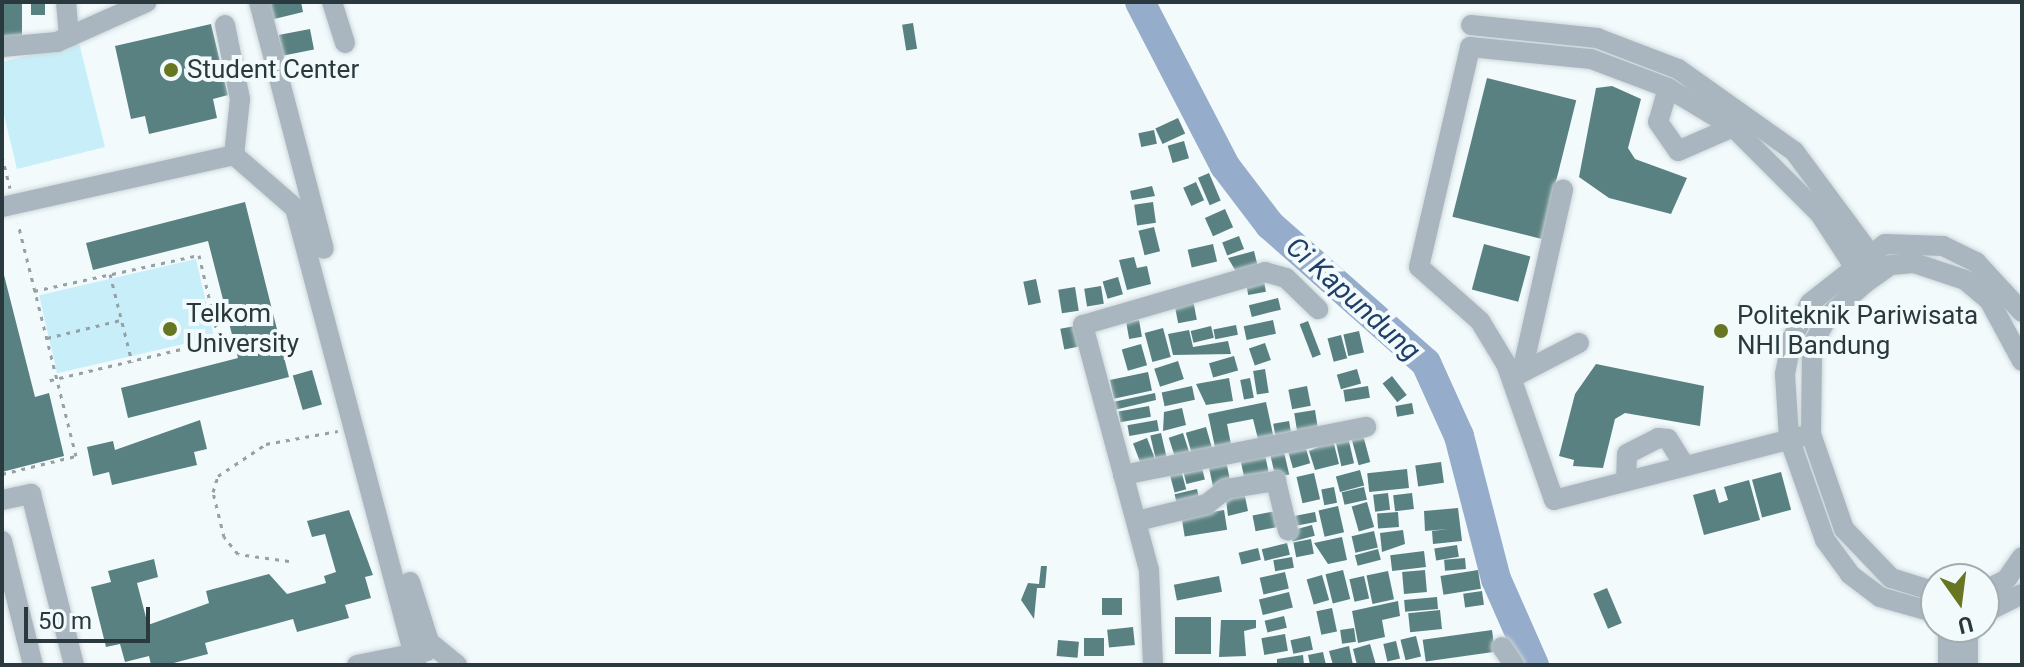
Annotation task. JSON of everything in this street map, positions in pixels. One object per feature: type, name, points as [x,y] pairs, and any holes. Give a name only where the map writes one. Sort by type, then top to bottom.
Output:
[{"type":"street","points":[[66,2],[69,37]]},
{"type":"street","points":[[2,47],[69,37],[118,7],[147,2]]},
{"type":"street","points":[[259,2],[424,632],[436,650],[457,665]]},
{"type":"street","points":[[332,2],[345,43]]},
{"type":"street","points":[[225,25],[240,99],[234,155]]},
{"type":"street","points":[[1471,25],[1597,38],[1678,69],[1745,110],[1837,202],[1882,271]]},
{"type":"street","points":[[1811,434],[1554,500],[1516,375],[1480,321],[1419,267],[1470,47],[1591,59],[1668,88],[1733,127],[1820,214],[1865,283]]},
{"type":"street","points":[[1668,88],[1658,122],[1678,151],[1733,127]]},
{"type":"street","points":[[234,155],[295,208],[357,427],[414,651]]},
{"type":"street","points":[[8,206],[234,155]]},
{"type":"street","points":[[1516,375],[1563,190]]},
{"type":"street","points":[[1820,214],[1837,202]]},
{"type":"street","points":[[1920,610],[1880,597],[1850,574],[1825,540],[1789,438],[1785,374],[1792,339],[1810,303],[1853,265],[1871,253],[1915,241],[1943,246],[2005,286],[2022,312]]},
{"type":"street","points":[[1920,586],[1865,559],[1844,529],[1811,434],[1812,346],[1828,316],[1865,283],[1882,271],[1914,263],[1965,280],[1989,300],[2022,361]]},
{"type":"street","points":[[1153,665],[1149,570],[1083,325],[1265,272],[1286,278],[1318,309]]},
{"type":"street","points":[[1516,375],[1579,343]]},
{"type":"street","points":[[1123,475],[1366,427]]},
{"type":"street","points":[[1626,481],[1627,454],[1658,438],[1668,439],[1685,466]]},
{"type":"street","points":[[1137,521],[1207,504],[1226,489],[1276,481],[1288,531]]},
{"type":"street","points":[[2,500],[31,494],[74,665]]},
{"type":"street","points":[[2,541],[33,665]]},
{"type":"street","points":[[2000,583],[2006,580],[2022,557]]},
{"type":"street","points":[[2000,605],[2022,594]]},
{"type":"street","points":[[1948,643],[1948,665]]},
{"type":"street","points":[[1968,643],[1968,665]]},
{"type":"street","points":[[357,665],[414,651],[436,650]]},
{"type":"path","points":[[2,156],[8,206],[34,291],[76,456],[2,474]]},
{"type":"path","points":[[34,291],[199,255],[219,340],[47,381]]},
{"type":"path","points":[[110,274],[132,362]]},
{"type":"path","points":[[209,300],[218,298]]},
{"type":"path","points":[[28,305],[37,303]]},
{"type":"path","points":[[46,338],[121,320]]},
{"type":"path","points":[[289,561],[238,554],[224,537],[213,492],[218,476],[266,444],[357,427]]},
{"type":"shaded area","points":[[79,43],[105,147],[17,169],[2,107],[2,62]]},
{"type":"shaded area","points":[[196,259],[214,337],[57,373],[39,295]]},
{"type":"building","points":[[2,2],[22,2],[22,41],[2,41]]},
{"type":"building","points":[[31,2],[45,2],[45,15],[31,15]]},
{"type":"building","points":[[266,2],[301,2],[303,12],[270,20]]},
{"type":"building","points":[[913,23],[917,49],[906,50],[902,25]]},
{"type":"building","name":"Student Center","points":[[211,24],[228,95],[213,99],[217,118],[149,134],[145,116],[131,119],[115,46]]},
{"type":"building","points":[[310,29],[314,50],[283,56],[279,35]]},
{"type":"building","points":[[1487,78],[1576,100],[1542,239],[1452,217]]},
{"type":"building","points":[[1612,86],[1641,99],[1628,148],[1635,159],[1687,178],[1671,214],[1609,198],[1579,177],[1596,88]]},
{"type":"building","points":[[1178,118],[1185,133],[1163,144],[1155,129]]},
{"type":"building","points":[[1154,130],[1157,144],[1141,147],[1138,133]]},
{"type":"building","points":[[1184,141],[1189,158],[1173,163],[1168,146]]},
{"type":"building","points":[[1209,173],[1221,201],[1210,205],[1198,178]]},
{"type":"building","points":[[1196,182],[1204,200],[1191,206],[1183,188]]},
{"type":"building","points":[[1152,186],[1155,196],[1132,200],[1130,191]]},
{"type":"building","points":[[245,202],[289,377],[128,418],[121,388],[238,358],[208,241],[93,270],[86,243]]},
{"type":"building","points":[[1153,202],[1156,223],[1137,225],[1134,205]]},
{"type":"building","points":[[1225,209],[1233,227],[1213,236],[1205,218]]},
{"type":"building","points":[[1154,227],[1160,251],[1145,255],[1138,231]]},
{"type":"building","points":[[1239,236],[1244,249],[1227,256],[1222,242]]},
{"type":"building","points":[[1213,244],[1217,262],[1192,267],[1188,250]]},
{"type":"building","points":[[1484,244],[1530,256],[1518,302],[1472,289]]},
{"type":"building","points":[[1254,251],[1258,267],[1238,275],[1228,258]]},
{"type":"building","points":[[1134,257],[1137,268],[1147,266],[1151,284],[1127,290],[1119,260]]},
{"type":"building","points":[[3,271],[35,397],[49,393],[64,456],[2,472]]},
{"type":"building","points":[[1118,277],[1123,294],[1108,299],[1103,281]]},
{"type":"building","points":[[1036,279],[1041,302],[1028,305],[1023,282]]},
{"type":"building","points":[[1264,281],[1266,292],[1248,295],[1246,284]]},
{"type":"building","points":[[1101,286],[1104,304],[1087,306],[1084,289]]},
{"type":"building","points":[[1075,287],[1079,311],[1062,313],[1058,290]]},
{"type":"building","points":[[1278,298],[1281,310],[1252,317],[1249,305]]},
{"type":"building","points":[[1193,300],[1197,320],[1178,323],[1174,304]]},
{"type":"building","points":[[1139,320],[1142,337],[1129,339],[1126,322]]},
{"type":"building","points":[[1273,320],[1276,334],[1247,340],[1244,326]]},
{"type":"building","points":[[1308,321],[1321,355],[1312,358],[1300,324]]},
{"type":"building","points":[[1236,325],[1238,335],[1215,339],[1213,329]]},
{"type":"building","points":[[1075,326],[1079,347],[1064,349],[1060,329]]},
{"type":"building","points":[[1211,326],[1214,338],[1194,343],[1191,331]]},
{"type":"building","points":[[1163,328],[1171,357],[1152,362],[1145,333]]},
{"type":"building","points":[[1189,330],[1193,347],[1228,341],[1231,354],[1173,355],[1168,334]]},
{"type":"building","points":[[1359,331],[1364,352],[1348,356],[1343,335]]},
{"type":"building","points":[[1341,335],[1347,358],[1334,362],[1327,339]]},
{"type":"building","points":[[1265,343],[1271,360],[1255,366],[1249,349]]},
{"type":"building","points":[[1141,344],[1147,365],[1128,371],[1122,350]]},
{"type":"building","points":[[1234,356],[1238,370],[1213,378],[1209,363]]},
{"type":"building","points":[[1178,361],[1184,379],[1160,387],[1154,369]]},
{"type":"building","points":[[1596,364],[1704,386],[1700,426],[1625,413],[1615,419],[1603,468],[1573,466],[1574,460],[1559,456],[1575,394]]},
{"type":"building","points":[[1265,369],[1269,393],[1257,395],[1253,371]]},
{"type":"building","points":[[1357,369],[1361,383],[1341,389],[1337,375]]},
{"type":"building","points":[[312,370],[322,405],[303,410],[293,376]]},
{"type":"building","points":[[1148,372],[1152,391],[1114,399],[1110,380]]},
{"type":"building","points":[[1392,376],[1407,395],[1397,402],[1383,383]]},
{"type":"building","points":[[1229,378],[1233,401],[1206,405],[1196,384]]},
{"type":"building","points":[[1250,378],[1254,398],[1244,400],[1240,380]]},
{"type":"building","points":[[1192,386],[1195,400],[1165,406],[1162,392]]},
{"type":"building","points":[[1307,386],[1311,406],[1292,409],[1288,390]]},
{"type":"building","points":[[1368,386],[1370,398],[1345,402],[1343,390]]},
{"type":"building","points":[[1155,393],[1156,400],[1114,410],[1113,402]]},
{"type":"building","points":[[1266,402],[1274,439],[1259,443],[1253,419],[1227,424],[1232,449],[1216,452],[1208,414]]},
{"type":"building","points":[[1412,403],[1414,414],[1397,417],[1395,406]]},
{"type":"building","points":[[1149,406],[1151,417],[1120,422],[1118,411]]},
{"type":"building","points":[[1182,408],[1186,425],[1163,431],[1164,412]]},
{"type":"building","points":[[1315,410],[1318,429],[1297,432],[1294,413]]},
{"type":"building","points":[[200,420],[207,449],[194,452],[197,465],[112,485],[109,472],[93,476],[87,447],[113,441],[115,450]]},
{"type":"building","points":[[1157,420],[1159,431],[1129,436],[1127,425]]},
{"type":"building","points":[[1289,421],[1291,432],[1275,435],[1273,424]]},
{"type":"building","points":[[1206,427],[1212,448],[1192,454],[1186,433]]},
{"type":"building","points":[[1161,433],[1167,458],[1156,461],[1150,435]]},
{"type":"building","points":[[1183,433],[1191,457],[1176,461],[1169,438]]},
{"type":"building","points":[[1363,435],[1370,462],[1359,465],[1351,438]]},
{"type":"building","points":[[1348,437],[1354,463],[1341,466],[1335,440]]},
{"type":"building","points":[[1147,438],[1156,461],[1142,467],[1133,443]]},
{"type":"building","points":[[1333,440],[1339,464],[1315,470],[1309,451]]},
{"type":"building","points":[[1305,445],[1310,463],[1293,468],[1288,450]]},
{"type":"building","points":[[1284,452],[1289,474],[1276,478],[1270,455]]},
{"type":"building","points":[[1265,455],[1270,478],[1246,484],[1241,460]]},
{"type":"building","points":[[1226,461],[1231,484],[1213,488],[1208,465]]},
{"type":"building","points":[[1441,462],[1444,483],[1418,486],[1415,466]]},
{"type":"building","points":[[1201,464],[1205,480],[1186,484],[1183,469]]},
{"type":"building","points":[[1407,469],[1409,488],[1369,492],[1367,473]]},
{"type":"building","points":[[1181,470],[1186,489],[1175,492],[1169,473]]},
{"type":"building","points":[[1360,470],[1364,485],[1340,492],[1336,476]]},
{"type":"building","points":[[1781,472],[1791,510],[1762,517],[1752,480]]},
{"type":"building","points":[[1314,473],[1320,499],[1303,503],[1296,477]]},
{"type":"building","points":[[1749,480],[1760,520],[1704,535],[1693,495],[1715,489],[1719,503],[1728,500],[1724,487]]},
{"type":"building","points":[[1243,487],[1248,511],[1228,516],[1225,492]]},
{"type":"building","points":[[1334,487],[1337,503],[1324,505],[1321,489]]},
{"type":"building","points":[[1364,487],[1367,500],[1345,505],[1342,492]]},
{"type":"building","points":[[1197,489],[1200,502],[1178,507],[1175,494]]},
{"type":"building","points":[[1388,493],[1390,510],[1375,512],[1373,495]]},
{"type":"building","points":[[1412,493],[1414,509],[1395,511],[1393,495]]},
{"type":"building","points":[[1367,502],[1374,527],[1359,531],[1352,506]]},
{"type":"building","points":[[1338,506],[1344,532],[1325,537],[1319,510]]},
{"type":"building","points":[[1458,508],[1462,541],[1433,544],[1432,531],[1448,529],[1425,531],[1424,511]]},
{"type":"building","points":[[349,510],[373,575],[365,577],[371,598],[345,605],[349,618],[297,632],[293,619],[205,643],[208,654],[166,665],[151,665],[149,656],[125,662],[120,644],[106,647],[91,587],[111,582],[108,571],[154,559],[158,577],[137,583],[148,625],[209,603],[206,591],[269,574],[287,594],[326,583],[324,576],[336,572],[325,534],[312,537],[307,521]]},
{"type":"building","points":[[1224,510],[1227,530],[1185,536],[1182,517]]},
{"type":"building","points":[[1281,510],[1284,526],[1256,531],[1253,516]]},
{"type":"building","points":[[1315,512],[1317,522],[1292,527],[1290,517]]},
{"type":"building","points":[[1398,512],[1399,527],[1378,528],[1377,513]]},
{"type":"building","points":[[1312,525],[1315,536],[1293,542],[1290,531]]},
{"type":"building","points":[[1403,530],[1405,544],[1382,552],[1380,533]]},
{"type":"building","points":[[1374,531],[1378,548],[1355,553],[1352,536]]},
{"type":"building","points":[[1342,537],[1347,560],[1328,564],[1314,543]]},
{"type":"building","points":[[1311,539],[1314,554],[1296,557],[1293,542]]},
{"type":"building","points":[[1287,543],[1290,555],[1265,561],[1262,549]]},
{"type":"building","points":[[1457,545],[1459,557],[1436,560],[1434,549]]},
{"type":"building","points":[[1258,548],[1261,560],[1241,564],[1239,553]]},
{"type":"building","points":[[1378,549],[1381,560],[1358,566],[1355,555]]},
{"type":"building","points":[[1424,551],[1426,567],[1392,571],[1390,555]]},
{"type":"building","points":[[1292,557],[1294,568],[1275,571],[1273,560]]},
{"type":"building","points":[[1465,558],[1466,569],[1445,571],[1444,560]]},
{"type":"building","points":[[1041,566],[1047,566],[1045,588],[1037,588],[1034,619],[1021,600],[1028,583],[1039,584]]},
{"type":"building","points":[[1343,570],[1350,599],[1333,603],[1326,574]]},
{"type":"building","points":[[1425,570],[1427,592],[1404,594],[1402,572]]},
{"type":"building","points":[[1478,570],[1481,589],[1443,595],[1440,576]]},
{"type":"building","points":[[1388,571],[1394,599],[1373,604],[1366,576]]},
{"type":"building","points":[[1285,572],[1289,589],[1263,594],[1260,578]]},
{"type":"building","points":[[1322,575],[1329,600],[1314,604],[1307,579]]},
{"type":"building","points":[[1219,576],[1222,592],[1177,600],[1174,585]]},
{"type":"building","points":[[1364,576],[1369,598],[1355,602],[1349,579]]},
{"type":"building","points":[[1607,588],[1622,623],[1608,629],[1593,594]]},
{"type":"building","points":[[1482,591],[1484,605],[1465,608],[1463,594]]},
{"type":"building","points":[[1289,592],[1293,608],[1263,615],[1259,599]]},
{"type":"building","points":[[1437,597],[1438,609],[1405,612],[1404,600]]},
{"type":"building","points":[[1102,598],[1122,598],[1122,615],[1102,615]]},
{"type":"building","points":[[1398,601],[1400,616],[1382,620],[1385,637],[1358,643],[1352,611]]},
{"type":"building","points":[[1332,608],[1337,631],[1321,635],[1316,611]]},
{"type":"building","points":[[1440,610],[1442,629],[1410,632],[1408,613]]},
{"type":"building","points":[[1284,616],[1287,628],[1267,632],[1265,621]]},
{"type":"building","points":[[1175,617],[1211,617],[1211,654],[1175,654]]},
{"type":"building","points":[[1221,620],[1256,620],[1256,628],[1244,631],[1246,656],[1219,657]]},
{"type":"building","points":[[1133,627],[1135,645],[1109,648],[1107,630]]},
{"type":"building","points":[[1354,628],[1356,642],[1342,644],[1340,630]]},
{"type":"building","points":[[1492,630],[1495,652],[1426,662],[1423,640]]},
{"type":"building","points":[[1285,634],[1288,651],[1264,655],[1261,638]]},
{"type":"building","points":[[1310,636],[1313,650],[1293,654],[1290,640]]},
{"type":"building","points":[[1416,636],[1421,656],[1406,660],[1400,640]]},
{"type":"building","points":[[1084,638],[1104,638],[1104,656],[1084,656]]},
{"type":"building","points":[[1058,640],[1079,642],[1078,658],[1057,656]]},
{"type":"building","points":[[1396,641],[1400,659],[1387,661],[1383,644]]},
{"type":"building","points":[[1370,644],[1376,665],[1357,665],[1353,649]]},
{"type":"building","points":[[1349,646],[1353,665],[1333,665],[1329,651]]},
{"type":"building","points":[[1323,652],[1326,665],[1310,665],[1308,655]]},
{"type":"building","points":[[1303,655],[1304,665],[1277,665],[1277,659]]},
{"type":"waterway","name":"Ci Kapundung","points":[[1140,2],[1225,166],[1270,225],[1426,363],[1459,436],[1496,579],[1534,665]]},
{"type":"place","name":"Student Center","points":[[171,70]]},
{"type":"place","name":"Telkom University","points":[[170,329]]},
{"type":"place","name":"Politeknik Pariwisata NHI Bandung","points":[[1721,331]]}]
